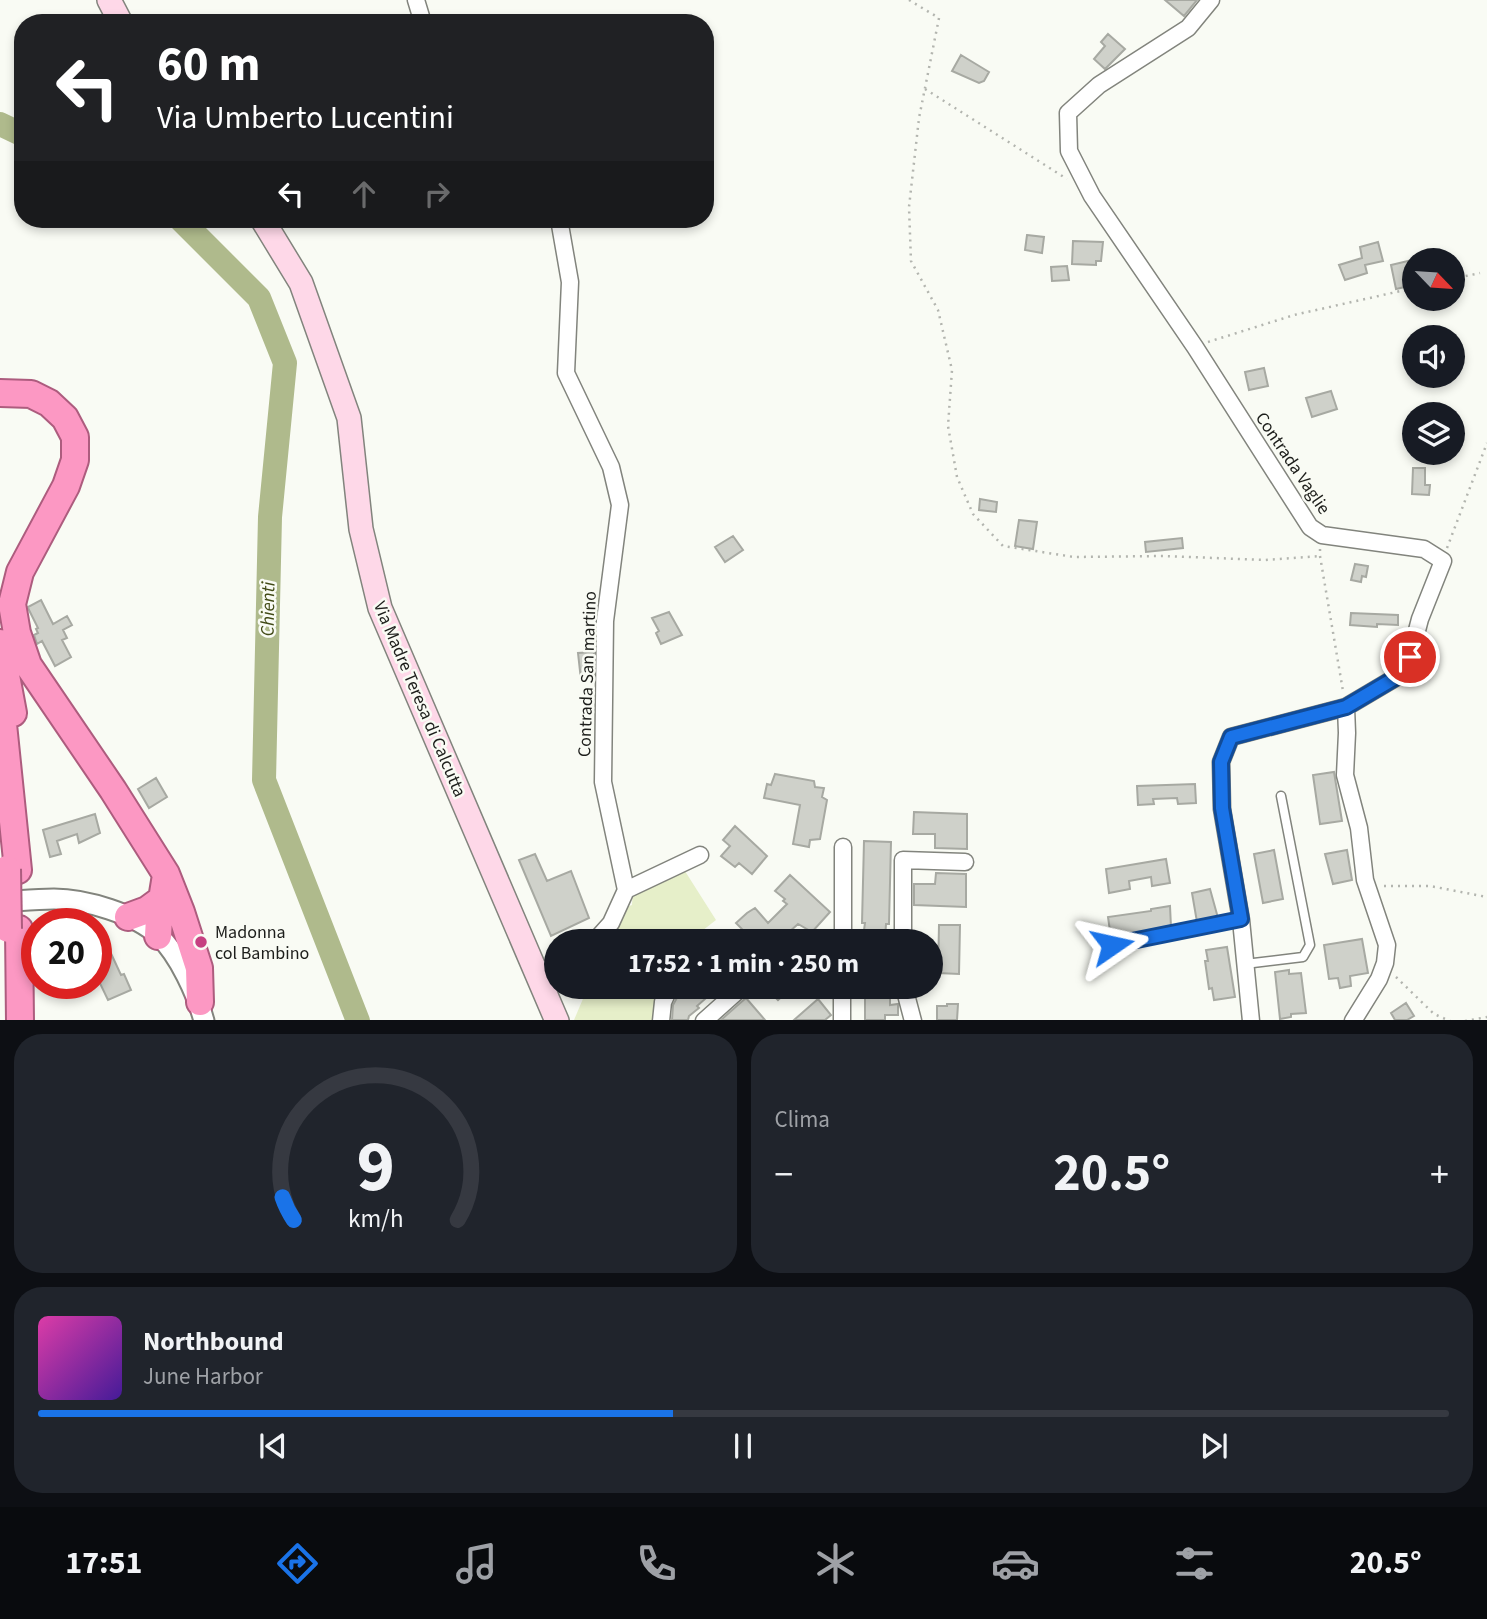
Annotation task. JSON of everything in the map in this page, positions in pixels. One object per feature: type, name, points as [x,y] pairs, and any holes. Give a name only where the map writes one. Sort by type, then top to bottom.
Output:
[{"type":"highway","points":[[3,394],[30,394],[49,402],[65,418],[75,438],[75,460],[66,486],[20,572],[12,604],[17,633],[28,665],[113,790],[170,895],[199,968],[202,1011]]},
{"type":"highway","points":[[0,643],[19,762],[6,808]]},
{"type":"highway","points":[[0,695],[8,865],[20,1020]]},
{"type":"highway","points":[[128,917],[147,910],[170,895]]},
{"type":"highway","points":[[158,936],[170,895]]},
{"type":"highway","points":[[9,1020],[13,929]]},
{"type":"main road","name":"Via Madre Teresa di Calcutta","points":[[267,228],[301,283],[349,418],[361,529],[380,608],[544,963]]},
{"type":"main road","name":"Via Madre Teresa di Calcutta","points":[[552,999],[556,1020]]},
{"type":"street","name":"Contrada Vaglie","points":[[1211,0],[1188,28],[1099,85],[1068,113],[1069,150],[1092,196],[1195,346],[1310,527],[1322,535],[1424,549],[1443,561]]},
{"type":"street","name":"Contrada San martino","points":[[561,228],[570,282],[566,373],[611,467],[620,505],[605,621],[603,782],[626,890]]},
{"type":"street","points":[[1251,1020],[1241,919],[1222,808],[1221,762],[1231,737],[1346,707],[1395,678],[1410,657],[1420,619],[1443,561]]},
{"type":"street","points":[[1346,707],[1345,775],[1359,828],[1366,880],[1387,945],[1385,963],[1379,979],[1353,1020]]},
{"type":"street","points":[[843,847],[843,929]]},
{"type":"street","points":[[606,929],[626,890],[700,855]]},
{"type":"street","points":[[904,929],[903,860],[965,862]]},
{"type":"street","points":[[0,902],[56,899],[94,904],[128,917],[158,936],[180,966],[202,1011]]},
{"type":"street","points":[[661,1020],[664,999]]},
{"type":"street","points":[[704,1020],[728,999]]},
{"type":"street","points":[[842,999],[842,1020]]},
{"type":"street","points":[[907,999],[913,1020]]},
{"type":"lane","points":[[1245,964],[1303,957],[1310,945],[1281,796]]},
{"type":"lane","points":[[1112,945],[1241,919]]},
{"type":"path","points":[[909,0],[939,18],[925,89],[909,207],[911,261],[938,310],[952,370],[948,426],[957,477],[973,514],[1003,546],[1074,557],[1164,556],[1265,560],[1320,556]]},
{"type":"path","points":[[925,89],[1092,196]]},
{"type":"path","points":[[1465,276],[1480,273]]},
{"type":"path","points":[[1195,346],[1294,314],[1402,291]]},
{"type":"path","points":[[1443,561],[1487,443]]},
{"type":"path","points":[[1322,535],[1320,556],[1346,707]]},
{"type":"path","points":[[1371,900],[1377,887],[1400,884],[1430,886],[1487,897]]},
{"type":"path","points":[[1385,963],[1399,981],[1434,1014],[1450,1020]]},
{"type":"path","points":[[1465,1020],[1487,1017]]},
{"type":"green space","points":[[683,868],[716,920],[704,929],[615,929],[624,908],[632,905],[633,889]]},
{"type":"green space","points":[[583,999],[660,999],[655,1020],[574,1020]]},
{"type":"building","points":[[1165,0],[1197,0],[1184,16]]},
{"type":"building","points":[[1108,34],[1125,49],[1105,69],[1094,59],[1105,46],[1101,42]]},
{"type":"building","points":[[961,55],[989,72],[984,81],[979,83],[952,71]]},
{"type":"building","points":[[1027,235],[1044,237],[1042,253],[1025,250]]},
{"type":"building","points":[[1073,241],[1103,242],[1101,261],[1096,261],[1096,265],[1072,264]]},
{"type":"building","points":[[1378,242],[1383,261],[1365,265],[1367,273],[1345,280],[1339,265],[1362,258],[1360,247]]},
{"type":"building","points":[[1402,262],[1402,288],[1396,289],[1391,265]]},
{"type":"building","points":[[1067,266],[1069,280],[1052,281],[1051,267]]},
{"type":"building","points":[[1264,368],[1268,386],[1249,390],[1245,372]]},
{"type":"building","points":[[1331,391],[1337,409],[1312,417],[1306,398]]},
{"type":"building","points":[[1413,468],[1425,468],[1425,485],[1430,485],[1429,495],[1412,494]]},
{"type":"building","points":[[980,499],[997,502],[996,512],[979,510]]},
{"type":"building","points":[[1019,520],[1037,522],[1033,549],[1015,546]]},
{"type":"building","points":[[733,536],[743,550],[725,562],[715,547]]},
{"type":"building","points":[[1182,538],[1183,548],[1146,552],[1145,542]]},
{"type":"building","points":[[1355,564],[1368,566],[1366,577],[1362,576],[1361,582],[1351,580]]},
{"type":"building","points":[[41,600],[53,624],[67,616],[72,625],[63,630],[67,638],[62,640],[71,657],[55,666],[42,641],[37,644],[34,635],[38,633],[38,628],[28,607]]},
{"type":"building","points":[[669,612],[682,635],[661,644],[656,633],[659,631],[652,618]]},
{"type":"building","points":[[1351,613],[1398,615],[1398,625],[1350,625]]},
{"type":"building","points":[[594,652],[594,678],[581,680],[578,653]]},
{"type":"building","points":[[1334,772],[1342,821],[1320,824],[1313,775]]},
{"type":"building","points":[[775,774],[814,781],[815,787],[824,788],[822,797],[827,800],[820,839],[810,840],[809,847],[793,844],[800,805],[764,798],[767,784],[771,785]]},
{"type":"building","points":[[156,778],[167,797],[149,808],[138,789]]},
{"type":"building","points":[[1195,784],[1196,803],[1178,804],[1177,798],[1153,799],[1154,804],[1138,805],[1137,786]]},
{"type":"building","points":[[914,812],[967,814],[967,849],[935,848],[935,834],[913,834]]},
{"type":"building","points":[[95,814],[100,833],[79,843],[77,834],[57,841],[61,854],[50,857],[43,830]]},
{"type":"building","points":[[735,826],[767,856],[752,874],[739,863],[735,867],[721,856],[730,846],[723,840]]},
{"type":"building","points":[[864,841],[891,842],[889,924],[886,924],[886,929],[864,929],[865,923],[862,923]]},
{"type":"building","points":[[1274,850],[1283,899],[1263,903],[1254,854]]},
{"type":"building","points":[[1347,850],[1352,880],[1333,884],[1325,854]]},
{"type":"building","points":[[535,854],[547,881],[571,871],[589,918],[566,929],[548,929],[519,860]]},
{"type":"building","points":[[1166,859],[1170,883],[1152,886],[1151,877],[1129,881],[1130,889],[1109,893],[1106,869]]},
{"type":"building","points":[[936,873],[966,874],[966,907],[914,905],[914,884],[935,884]]},
{"type":"building","points":[[790,875],[830,912],[815,929],[807,929],[798,924],[792,929],[742,929],[736,923],[755,908],[768,923],[787,904],[775,891]]},
{"type":"building","points":[[1210,889],[1218,918],[1197,922],[1192,893]]},
{"type":"building","points":[[1170,906],[1171,927],[1114,938],[1113,930],[1110,931],[1108,917]]},
{"type":"building","points":[[939,925],[960,925],[959,974],[943,973],[943,929],[939,929]]},
{"type":"building","points":[[1362,939],[1368,973],[1350,976],[1351,986],[1340,988],[1338,978],[1329,979],[1324,945]]},
{"type":"building","points":[[1227,947],[1235,997],[1214,1000],[1212,988],[1209,989],[1206,950]]},
{"type":"building","points":[[112,956],[121,975],[124,974],[131,990],[112,998]]},
{"type":"building","points":[[1289,970],[1289,974],[1301,973],[1306,1013],[1291,1014],[1291,1017],[1280,1019],[1275,972]]},
{"type":"building","points":[[676,999],[705,999],[688,1020],[672,1020]]},
{"type":"building","points":[[747,999],[765,1020],[721,1020]]},
{"type":"building","points":[[818,999],[831,1015],[825,1020],[794,1020]]},
{"type":"building","points":[[865,999],[890,999],[890,1005],[898,1004],[898,1015],[885,1015],[885,1020],[865,1020]]},
{"type":"building","points":[[1406,1003],[1414,1016],[1407,1020],[1395,1020],[1391,1013]]},
{"type":"building","points":[[958,1004],[957,1020],[937,1020],[937,1006]]},
{"type":"waterway","name":"Chienti","points":[[0,124],[14,131]]},
{"type":"waterway","name":"Chienti","points":[[189,228],[259,298],[285,363],[270,517],[264,780],[358,1020]]},
{"type":"place","name":"Madonna col Bambino","points":[[201,942]]},
{"type":"route","points":[[1112,945],[1241,919],[1222,808],[1221,762],[1231,737],[1346,707],[1395,678],[1410,657]]}]
